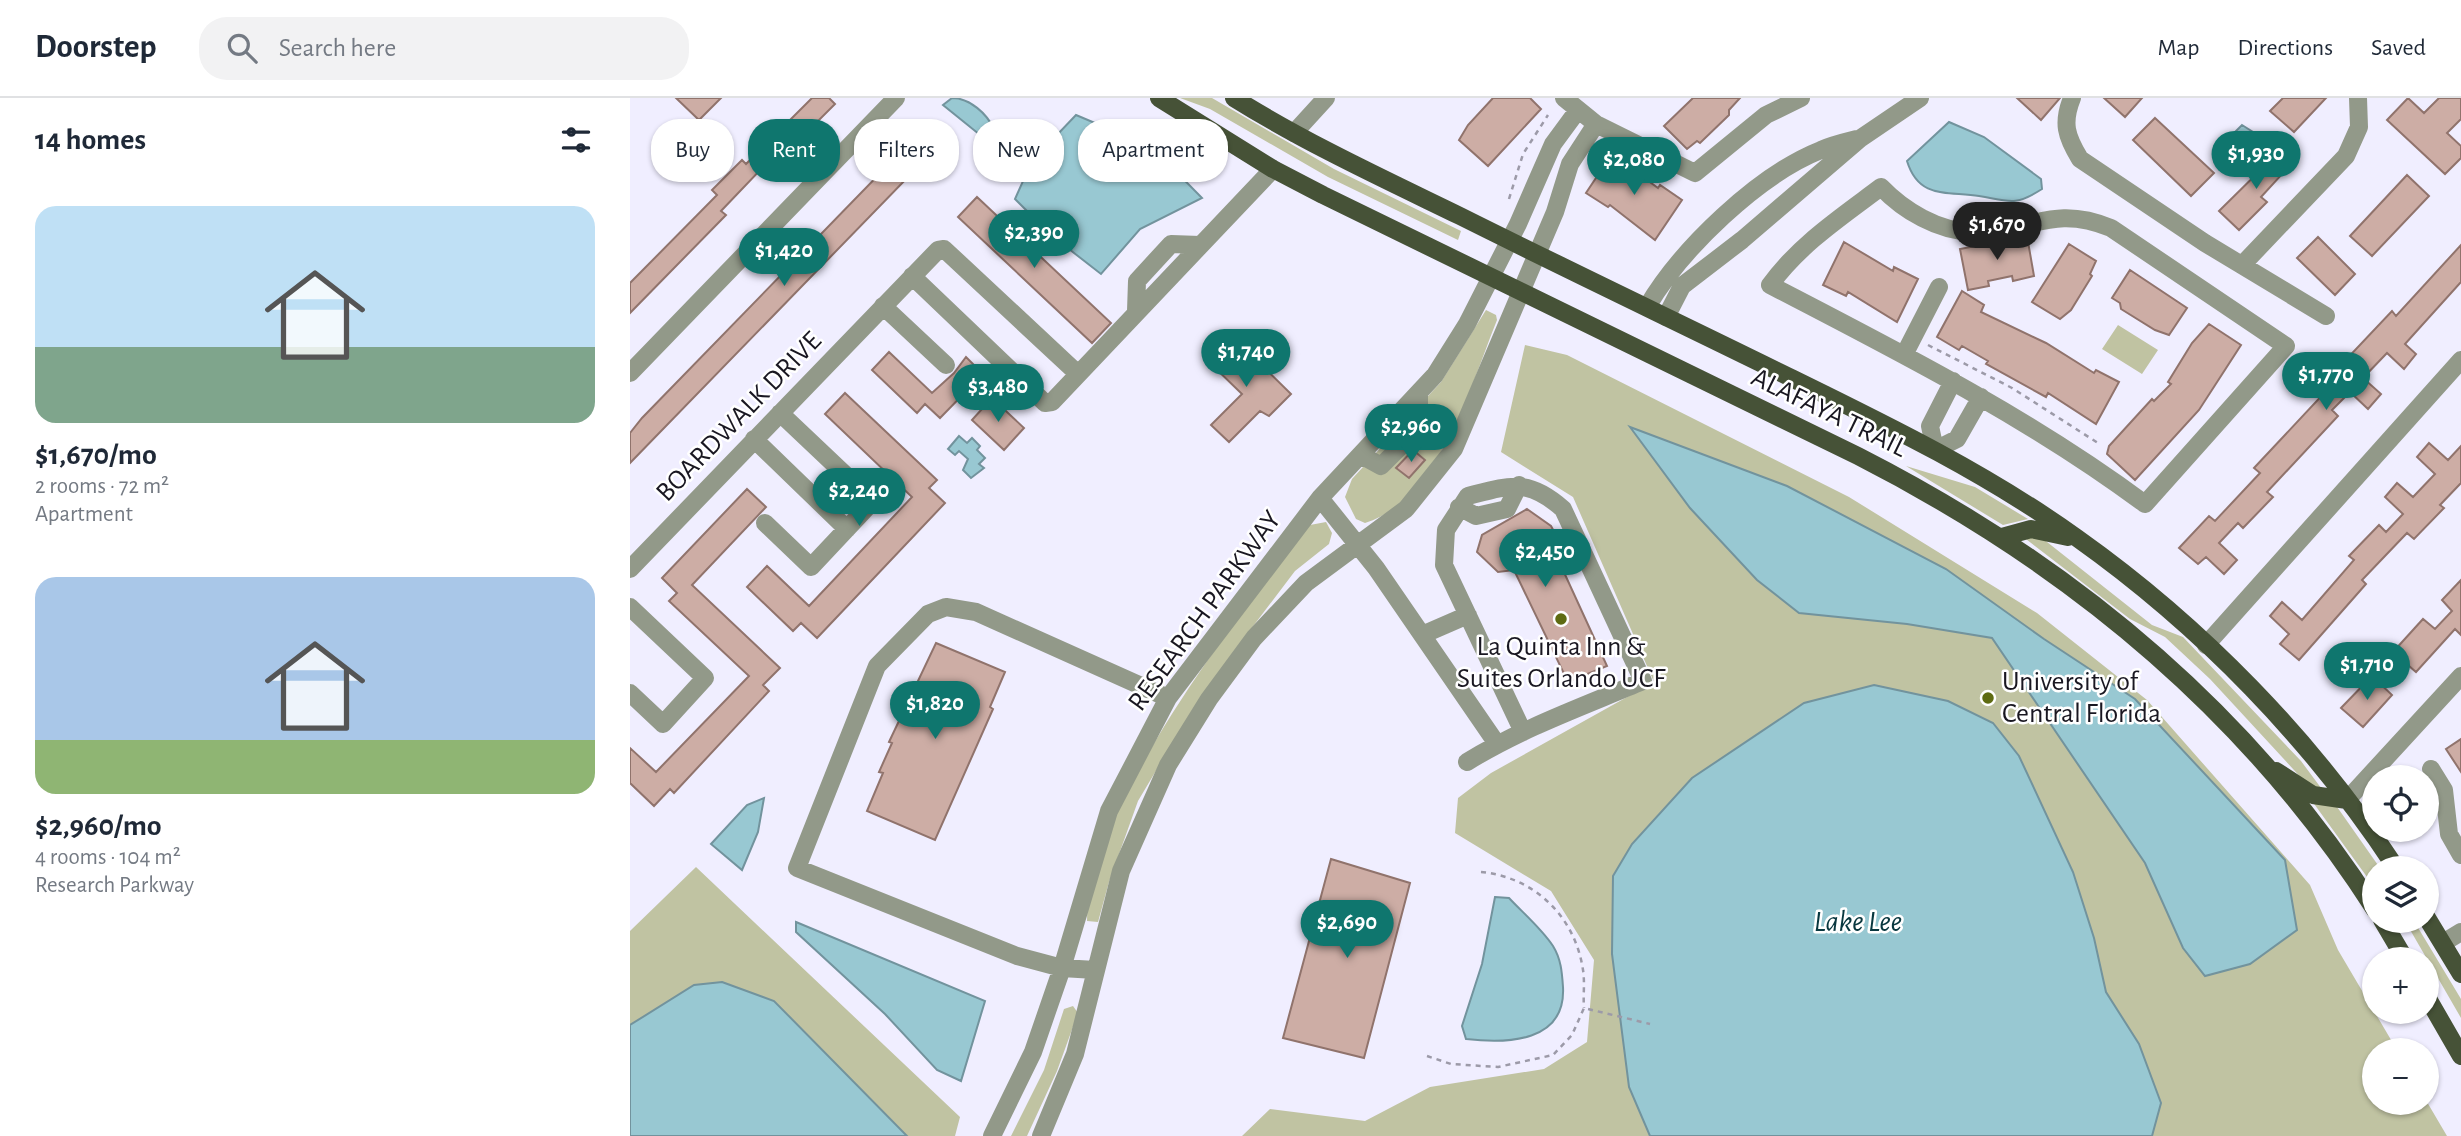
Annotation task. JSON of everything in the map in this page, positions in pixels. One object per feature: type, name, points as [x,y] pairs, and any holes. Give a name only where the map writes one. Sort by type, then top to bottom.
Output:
[{"type":"main road","name":"ALAFAYA TRAIL","points":[[1159,98],[1273,169],[1870,462],[2002,537],[2063,579],[2178,674],[2261,761],[2317,827],[2362,891]]},
{"type":"main road","name":"ALAFAYA TRAIL","points":[[1234,98],[1294,134],[1935,450],[1984,477],[2078,539],[2206,645],[2265,702],[2347,800],[2387,856]]},
{"type":"main road","points":[[2002,537],[2031,529],[2078,539]]},
{"type":"main road","points":[[2261,761],[2313,795],[2347,800]]},
{"type":"main road","points":[[2437,933],[2461,974]]},
{"type":"main road","points":[[2439,1018],[2461,1056]]},
{"type":"street","points":[[630,373],[897,98]]},
{"type":"street","points":[[1294,134],[1326,98]]},
{"type":"street","points":[[1564,98],[1597,124],[1695,173],[1745,130],[1801,98]]},
{"type":"street","points":[[1745,130],[1768,98]]},
{"type":"street","points":[[1666,317],[1682,286],[1742,240],[1861,138],[1920,98]]},
{"type":"street","points":[[2072,98],[2064,118],[2067,139],[2080,159],[2326,316]]},
{"type":"street","points":[[2242,264],[2346,156],[2359,127],[2358,98]]},
{"type":"street","name":"RESEARCH PARKWAY","points":[[992,1136],[1033,1052],[1062,968],[1109,811],[1168,698],[1320,498],[1419,393],[1453,348],[1509,241],[1553,144],[1578,110]]},
{"type":"street","name":"RESEARCH PARKWAY","points":[[1041,1136],[1074,1054],[1121,871],[1168,765],[1209,699],[1254,638],[1307,583],[1406,509],[1454,449],[1555,212],[1570,164],[1597,124]]},
{"type":"street","points":[[1647,307],[1669,274],[1691,249],[1765,183],[1821,149],[1861,138]]},
{"type":"street","points":[[912,275],[1045,403],[1052,402],[1076,373],[1273,169]]},
{"type":"street","points":[[1881,187],[1913,213],[1940,226],[1973,232],[2060,217],[2088,218],[2111,228],[2286,346],[2145,504],[2082,457],[1904,355],[1770,285],[1787,262],[1812,239],[1881,187]]},
{"type":"street","points":[[1136,311],[1137,281],[1171,244],[1200,245]]},
{"type":"street","name":"BOARDWALK DRIVE","points":[[630,569],[938,250],[944,248],[1076,373]]},
{"type":"street","points":[[1152,265],[1167,280]]},
{"type":"street","points":[[1904,355],[1938,287]]},
{"type":"street","points":[[883,306],[946,365]]},
{"type":"street","points":[[2206,645],[2461,360]]},
{"type":"street","points":[[1953,381],[1930,426],[1935,450],[1957,439],[1981,397]]},
{"type":"street","points":[[765,523],[811,567],[873,501],[780,413]]},
{"type":"street","points":[[754,439],[847,529]]},
{"type":"street","points":[[1467,762],[1523,732],[1643,681],[1563,509],[1547,495],[1519,485],[1507,509],[1476,516],[1459,508],[1446,530],[1444,565],[1523,732]]},
{"type":"street","points":[[1320,498],[1358,545],[1497,744]]},
{"type":"street","points":[[630,607],[705,678],[663,724],[630,693]]},
{"type":"street","points":[[1096,970],[1062,968],[1017,956],[797,868],[877,666],[928,614],[946,607],[976,612],[1168,698]]},
{"type":"street","points":[[1422,635],[1468,615]]},
{"type":"street","points":[[2347,800],[2461,676]]},
{"type":"street","points":[[2439,782],[2444,790],[2449,834],[2461,855]]},
{"type":"street","points":[[2443,943],[2461,932]]},
{"type":"path","points":[[1509,199],[1523,154],[1548,116]]},
{"type":"path","points":[[1921,341],[2012,388],[2098,443]]},
{"type":"path","points":[[1427,1056],[1451,1064],[1498,1067],[1553,1055],[1572,1035],[1584,1008],[1583,970],[1574,936],[1551,905],[1527,883],[1499,874],[1481,872]]},
{"type":"path","points":[[1584,1008],[1650,1024]]},
{"type":"green space","points":[[1180,98],[1212,98],[1334,169],[1461,231],[1458,240],[1328,177],[1210,109]]},
{"type":"green space","points":[[1486,310],[1496,315],[1497,320],[1463,407],[1432,466],[1413,491],[1391,510],[1365,523],[1356,519],[1345,497],[1352,479],[1441,382]]},
{"type":"green space","points":[[2118,325],[2158,350],[2142,374],[2102,349]]},
{"type":"green space","name":"University of Central Florida","points":[[1525,345],[1567,355],[1849,497],[2037,613],[2147,700],[2310,885],[2338,950],[2362,991],[2362,1024],[2382,1024],[2390,1038],[2362,1038],[2362,1115],[2435,1115],[2447,1136],[1242,1136],[1270,1109],[1365,1121],[1430,1087],[1544,1069],[1587,1042],[1594,960],[1551,891],[1455,833],[1458,798],[1491,773],[1654,682],[1573,497],[1501,452]]},
{"type":"green space","points":[[1906,466],[1975,487],[2028,519],[2003,525]]},
{"type":"green space","points":[[1326,522],[1332,533],[1329,544],[1295,571],[1191,712],[1138,801],[1109,882],[1098,922],[1087,921],[1094,875],[1112,824],[1139,769],[1172,714],[1245,608],[1310,525]]},
{"type":"green space","points":[[2022,536],[2042,538],[2152,625],[2183,637],[2301,761],[2324,792],[2305,782],[2210,679],[2165,637],[2130,619]]},
{"type":"green space","points":[[2312,801],[2335,804],[2372,856],[2362,856],[2362,870]]},
{"type":"green space","points":[[696,867],[960,1117],[955,1136],[907,1136],[774,1001],[722,982],[693,986],[630,1025],[630,931]]},
{"type":"green space","points":[[2412,933],[2421,933],[2430,947],[2420,947]]},
{"type":"green space","points":[[2439,962],[2461,999],[2461,1018],[2439,980]]},
{"type":"green space","points":[[1073,1006],[1078,1013],[1057,1071],[1027,1136],[1011,1136],[1044,1070],[1064,1009]]},
{"type":"water","points":[[952,98],[959,99],[977,108],[988,119],[973,119],[973,129],[943,105]]},
{"type":"water","points":[[1076,115],[1086,119],[1078,119],[1078,182],[1186,182],[1202,198],[1140,229],[1101,274],[1051,235],[1015,199],[1023,182],[1064,182],[1064,128]]},
{"type":"water","points":[[1949,122],[1984,137],[2041,179],[2042,189],[2025,198],[2005,201],[1927,188],[1912,173],[1907,161]]},
{"type":"water","points":[[2242,125],[2272,144],[2255,162],[2232,135]]},
{"type":"water","points":[[1630,427],[1787,486],[1946,569],[2044,639],[2135,699],[2285,860],[2297,930],[2250,964],[2205,976],[2183,948],[2145,863],[1992,638],[1907,624],[1799,613],[1757,580],[1690,508]]},
{"type":"water","points":[[959,436],[967,443],[972,438],[980,446],[977,450],[985,458],[979,464],[984,468],[971,478],[963,470],[968,459],[959,451],[955,455],[948,449]]},
{"type":"water","name":"Lake Lee","points":[[1874,685],[1948,701],[1993,723],[2019,756],[2073,872],[2094,938],[2106,992],[2139,1044],[2161,1103],[2152,1136],[1650,1136],[1629,1087],[1612,954],[1613,876],[1632,844],[1692,778],[1804,703]]},
{"type":"water","points":[[764,798],[758,832],[742,870],[711,844],[747,805]]},
{"type":"water","points":[[1495,897],[1509,898],[1553,946],[1562,971],[1561,1005],[1555,1019],[1545,1029],[1531,1035],[1499,1041],[1466,1039],[1462,1026],[1482,964]]},
{"type":"water","points":[[796,922],[985,1001],[961,1081],[937,1070],[885,1014],[796,932]]},
{"type":"water","points":[[722,982],[774,1001],[907,1136],[630,1136],[630,1025],[694,985]]},
{"type":"building","points":[[676,98],[721,98],[700,119]]},
{"type":"building","points":[[812,98],[829,98],[835,104],[820,119],[791,119]]},
{"type":"building","points":[[1493,98],[1530,98],[1541,109],[1488,166],[1459,140],[1468,125]]},
{"type":"building","points":[[1693,98],[1740,98],[1729,110],[1729,115],[1700,143],[1697,141],[1687,149],[1664,126]]},
{"type":"building","points":[[2017,98],[2060,98],[2041,120]]},
{"type":"building","points":[[2104,98],[2142,98],[2125,117]]},
{"type":"building","points":[[2283,98],[2326,98],[2294,132],[2270,111]]},
{"type":"building","points":[[2408,98],[2424,113],[2439,98],[2461,98],[2461,119],[2447,133],[2461,146],[2461,158],[2445,174],[2387,120]]},
{"type":"building","points":[[2155,118],[2214,173],[2191,196],[2133,140]]},
{"type":"building","points":[[2283,148],[2295,160],[2261,197],[2267,202],[2239,230],[2219,211]]},
{"type":"building","points":[[1612,154],[1658,188],[1660,185],[1682,200],[1655,240],[1610,205],[1608,207],[1586,193]]},
{"type":"building","points":[[742,160],[746,164],[748,162],[749,182],[721,211],[726,215],[630,313],[630,283],[717,195],[712,190],[720,182],[734,182],[734,168]]},
{"type":"building","points":[[2407,175],[2429,196],[2372,256],[2350,236]]},
{"type":"building","points":[[872,182],[903,182],[630,463],[630,433]]},
{"type":"building","points":[[977,197],[1111,323],[1092,343],[958,217]]},
{"type":"building","points":[[2027,236],[2034,276],[2013,281],[2012,276],[1988,281],[1989,286],[1968,290],[1960,249]]},
{"type":"building","points":[[2318,237],[2355,274],[2335,295],[2297,258]]},
{"type":"building","points":[[1844,242],[1893,271],[1894,267],[1918,279],[1897,322],[1848,292],[1846,296],[1823,285]]},
{"type":"building","points":[[2069,244],[2096,261],[2090,274],[2092,276],[2071,310],[2060,319],[2032,302]]},
{"type":"building","points":[[2461,245],[2461,282],[2405,344],[2416,354],[2404,369],[2387,353],[2363,378],[2381,394],[2368,409],[2350,392],[2332,410],[2338,416],[2267,492],[2273,497],[2243,528],[2238,523],[2219,543],[2237,560],[2224,574],[2206,557],[2198,564],[2179,548],[2209,516],[2215,521],[2260,473],[2254,468],[2328,389],[2323,384],[2392,311],[2396,316]]},
{"type":"building","points":[[2130,270],[2187,308],[2169,335],[2155,330],[2121,309],[2120,303],[2112,298]]},
{"type":"building","points":[[1962,291],[1984,305],[1981,312],[2046,343],[2094,373],[2096,370],[2119,382],[2096,424],[2048,393],[2046,397],[1986,364],[1988,361],[1962,346],[1959,350],[1937,337]]},
{"type":"building","points":[[2209,324],[2241,345],[2199,410],[2135,480],[2107,454],[2109,446],[2152,399],[2154,401],[2171,384],[2168,382],[2192,343]]},
{"type":"building","points":[[1234,338],[1291,394],[1269,416],[1260,411],[1229,442],[1211,425],[1242,394],[1210,363]]},
{"type":"building","points":[[889,352],[932,393],[954,373],[966,357],[983,374],[940,418],[925,404],[917,413],[872,370]]},
{"type":"building","points":[[845,393],[937,480],[929,488],[945,503],[817,638],[801,623],[793,631],[747,587],[767,566],[809,606],[912,497],[825,414]]},
{"type":"building","points":[[992,398],[1024,428],[1004,450],[972,420]]},
{"type":"building","points":[[2429,443],[2448,460],[2461,446],[2461,483],[2440,505],[2444,508],[2414,539],[2407,533],[2362,580],[2366,584],[2299,660],[2280,644],[2289,634],[2270,616],[2282,602],[2302,620],[2354,560],[2349,556],[2379,525],[2386,532],[2403,514],[2385,497],[2397,483],[2413,497],[2435,474],[2417,457]]},
{"type":"building","points":[[1413,450],[1425,460],[1409,478],[1396,468]]},
{"type":"building","points":[[747,489],[766,507],[692,585],[780,668],[763,685],[769,691],[674,793],[670,789],[654,806],[630,783],[630,748],[656,772],[749,676],[669,601],[677,593],[662,578]]},
{"type":"building","name":"La Quinta Inn & Suites Orlando UCF","points":[[1527,509],[1551,526],[1558,539],[1551,544],[1607,666],[1568,682],[1514,570],[1498,572],[1477,552],[1482,535]]},
{"type":"building","points":[[2461,580],[2461,635],[2455,629],[2416,672],[2393,652],[2423,619],[2435,629],[2452,611],[2442,600]]},
{"type":"building","points":[[936,643],[1005,672],[990,707],[993,709],[935,840],[867,811],[883,773],[879,772],[892,743],[889,742]]},
{"type":"building","points":[[2372,676],[2392,695],[2363,727],[2341,708]]},
{"type":"building","points":[[2461,739],[2461,772],[2446,749]]},
{"type":"building","points":[[1331,859],[1410,883],[1364,1058],[1283,1038]]},
{"type":"place","name":"La Quinta Inn & Suites Orlando UCF","points":[[1561,619]]},
{"type":"place","name":"University of Central Florida","points":[[1988,698]]}]
